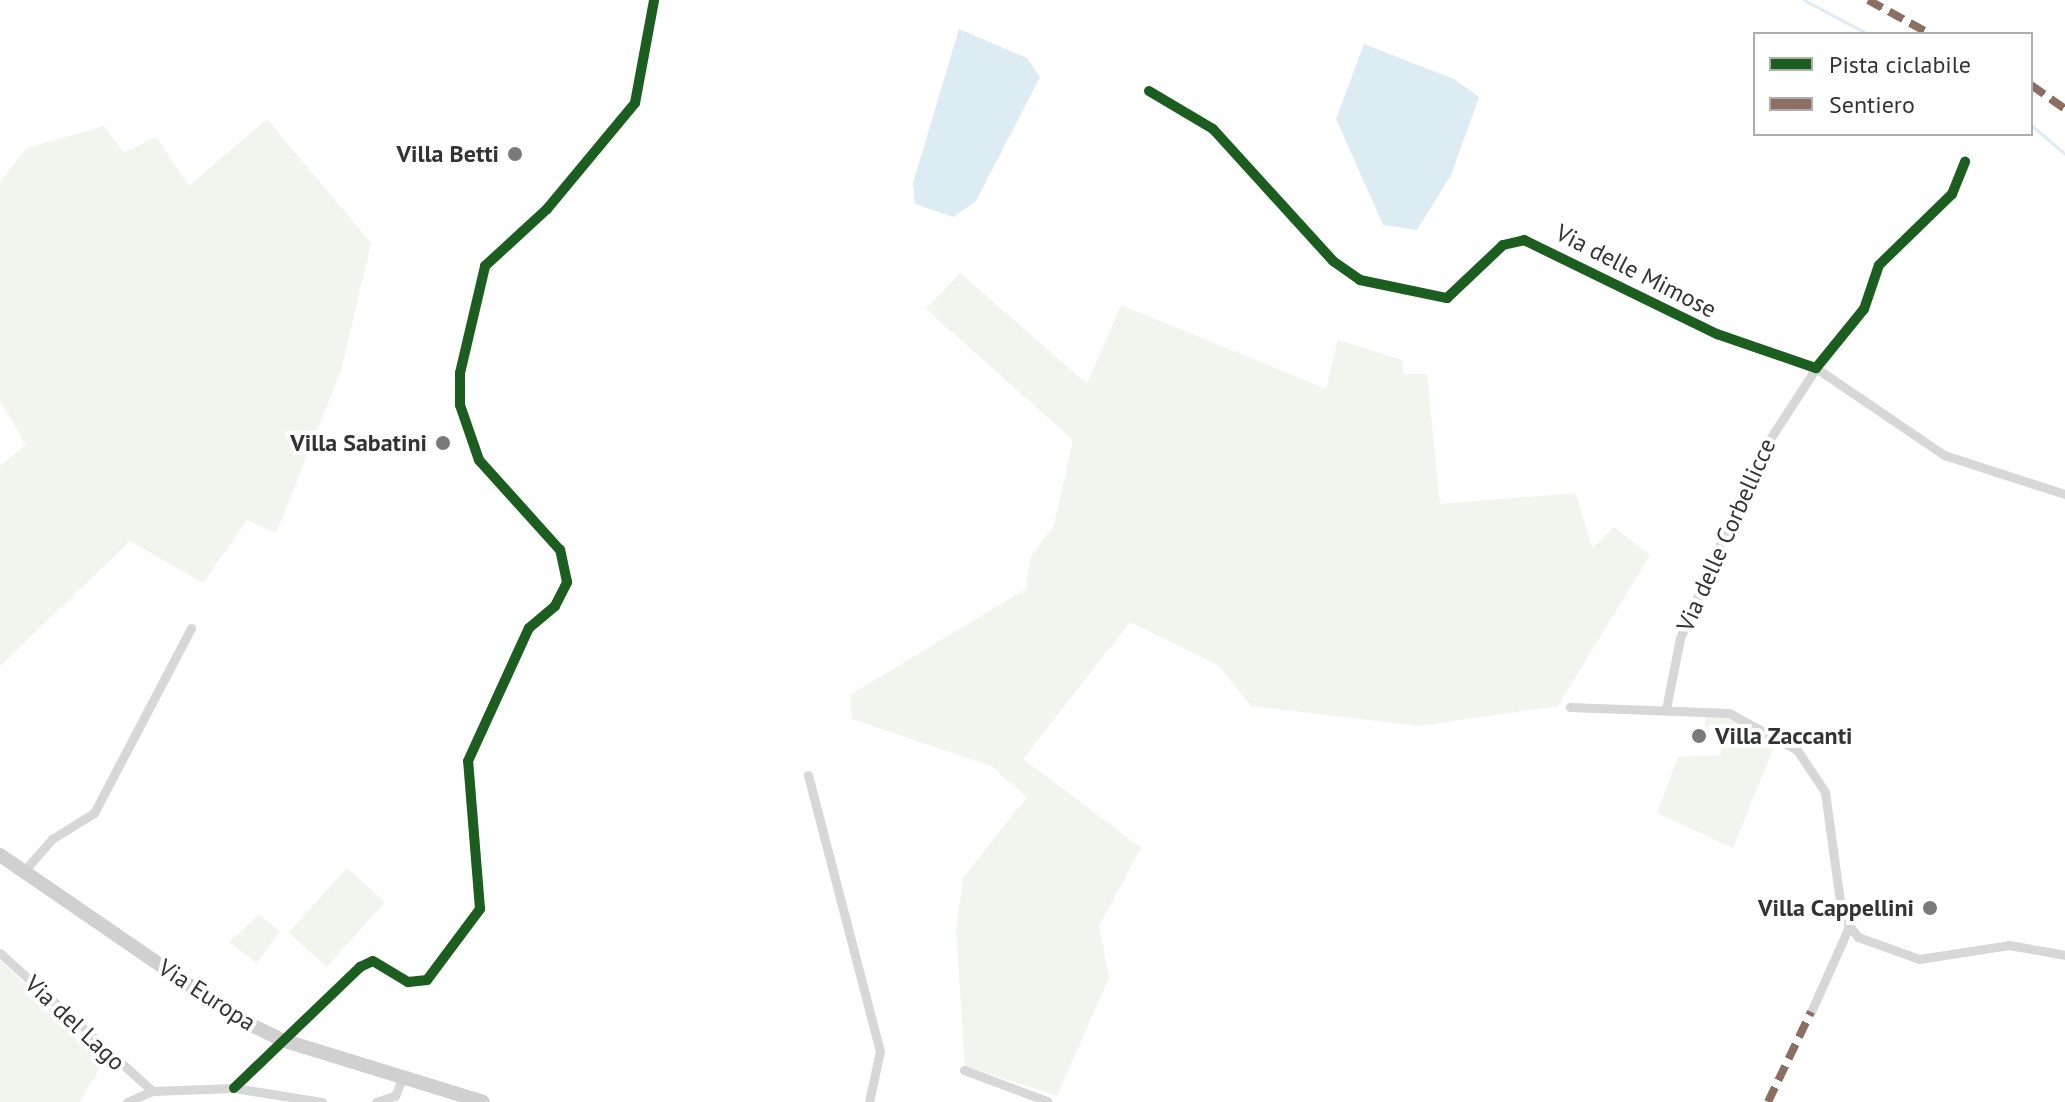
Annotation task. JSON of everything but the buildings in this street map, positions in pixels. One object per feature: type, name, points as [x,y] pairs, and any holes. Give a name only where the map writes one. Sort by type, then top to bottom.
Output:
[{"type":"main road","name":"Via Europa","points":[[0,855],[237,1018],[282,1040],[483,1102]]},
{"type":"street","points":[[234,1088],[282,1040],[369,963],[408,982],[427,980],[480,909],[468,761],[529,628],[555,606],[567,582],[560,550],[479,460],[460,405],[460,373],[485,266],[547,209],[635,103],[654,0]]},
{"type":"street","name":"Via delle Mimose","points":[[1149,91],[1213,129],[1333,261],[1360,280],[1447,298],[1503,245],[1524,240],[1717,334],[1816,368]]},
{"type":"street","name":"Via delle Corbellicce","points":[[1666,709],[1680,638],[1755,462],[1816,368],[1864,309],[1879,265],[1952,194],[1965,161]]},
{"type":"street","points":[[1816,368],[1944,455],[2065,494]]},
{"type":"street","points":[[24,871],[52,839],[94,813],[191,628]]},
{"type":"street","points":[[1570,707],[1666,709],[1737,716],[1807,760],[1828,803],[1848,929],[1811,1012]]},
{"type":"street","points":[[808,775],[880,1051],[869,1102]]},
{"type":"street","points":[[1848,929],[1919,959],[2009,945],[2065,955]]},
{"type":"street","name":"Via del Lago","points":[[0,953],[152,1091]]},
{"type":"street","points":[[964,1070],[1048,1102]]},
{"type":"street","points":[[376,1102],[395,1096],[403,1076]]},
{"type":"street","points":[[127,1102],[152,1091],[234,1088],[322,1102]]},
{"type":"shaded area","points":[[959,29],[1027,58],[1040,77],[976,201],[953,217],[915,204],[913,183]]},
{"type":"shaded area","points":[[1364,44],[1454,79],[1479,97],[1451,175],[1417,230],[1383,225],[1336,119]]},
{"type":"shaded area","points":[[267,119],[371,243],[341,371],[276,533],[247,520],[203,583],[130,541],[0,666],[0,466],[26,445],[0,401],[0,182],[27,148],[104,126],[124,153],[156,137],[189,186]]},
{"type":"shaded area","points":[[960,273],[1087,384],[1121,305],[1326,389],[1338,340],[1402,360],[1404,374],[1427,374],[1440,504],[1576,493],[1592,548],[1614,527],[1650,555],[1558,706],[1419,726],[1251,706],[1218,665],[1130,622],[1023,759],[1141,848],[1099,926],[1109,978],[1057,1096],[965,1066],[956,930],[963,878],[1027,797],[991,766],[852,719],[850,695],[1026,589],[1030,558],[1054,525],[1073,440],[926,309]]},
{"type":"shaded area","points":[[1706,716],[1730,717],[1776,742],[1733,848],[1657,813],[1678,757],[1721,755],[1721,727],[1705,727]]},
{"type":"shaded area","points":[[347,868],[385,902],[327,967],[289,933]]},
{"type":"shaded area","points":[[259,915],[280,931],[257,963],[229,942]]},
{"type":"shaded area","points":[[0,960],[105,1059],[80,1102],[0,1102]]},
{"type":"waterway","points":[[1804,0],[1864,32]]},
{"type":"waterway","points":[[2033,127],[2065,154]]},
{"type":"marked path","points":[[1868,0],[1926,32]]},
{"type":"marked path","points":[[2033,86],[2065,109]]},
{"type":"marked path","points":[[1768,1102],[1811,1012]]},
{"type":"cycle path","points":[[234,1088],[360,967],[373,961],[408,982],[427,980],[480,909],[468,761],[529,628],[555,606],[567,582],[560,550],[479,460],[460,405],[460,373],[485,266],[547,209],[635,103],[654,0]]},
{"type":"cycle path","points":[[1149,91],[1213,129],[1333,261],[1360,280],[1447,298],[1503,245],[1524,240],[1717,334],[1816,368],[1864,309],[1879,265],[1952,194],[1965,161]]},
{"type":"place","name":"Villa Betti","points":[[515,154]]},
{"type":"place","name":"Villa Sabatini","points":[[443,443]]},
{"type":"place","name":"Villa Zaccanti","points":[[1699,736]]},
{"type":"place","name":"Villa Cappellini","points":[[1930,908]]}]
